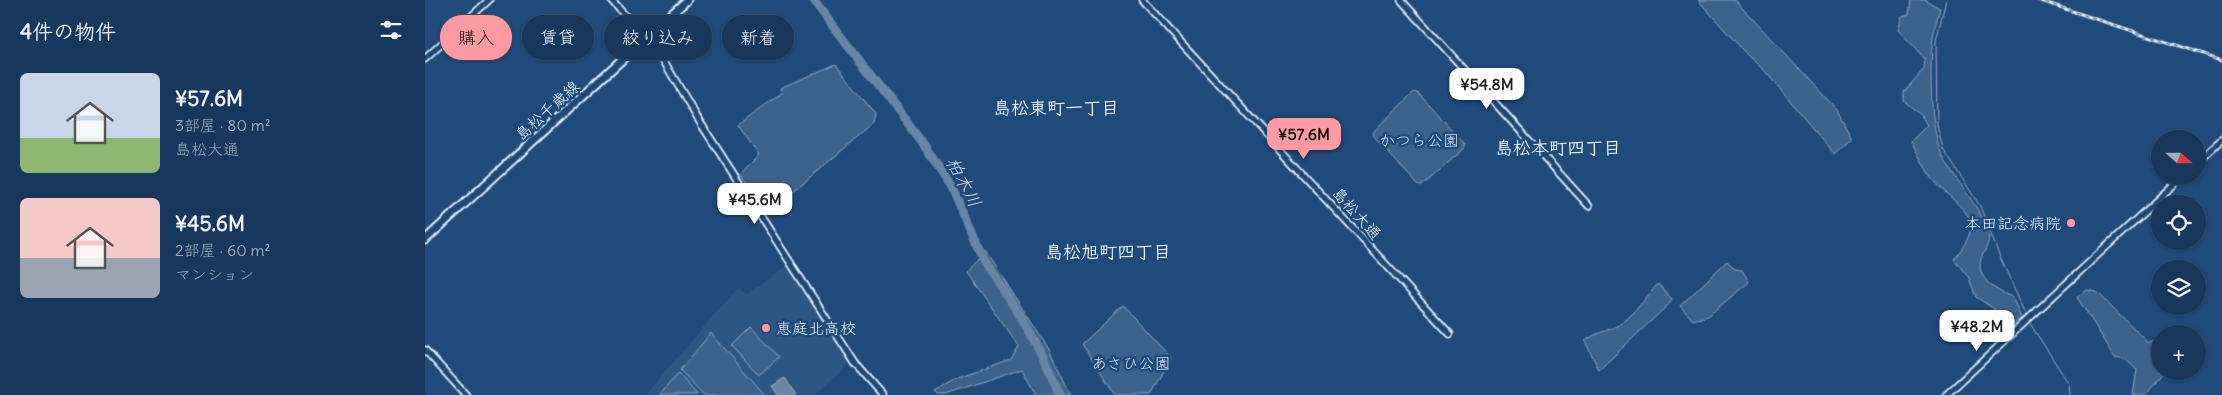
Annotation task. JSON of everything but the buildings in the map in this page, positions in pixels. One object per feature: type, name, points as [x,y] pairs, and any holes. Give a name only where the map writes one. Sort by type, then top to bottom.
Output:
[{"type":"main road","name":"島松千歳線","points":[[670,15],[687,0]]},
{"type":"main road","name":"島松千歳線","points":[[425,240],[621,60]]},
{"type":"street","points":[[425,59],[489,0]]},
{"type":"street","points":[[611,0],[624,15]]},
{"type":"street","name":"島松大通","points":[[1142,0],[1450,334]]},
{"type":"street","points":[[1401,0],[1589,206]]},
{"type":"street","points":[[663,60],[698,119],[855,363],[883,395]]},
{"type":"street","points":[[2206,155],[2222,140]]},
{"type":"street","points":[[1946,395],[2173,185]]},
{"type":"street","points":[[425,350],[466,395]]},
{"type":"shaded area","name":"恵庭北高校","points":[[788,265],[851,362],[815,395],[644,395],[738,288],[747,294]]},
{"type":"shaded area","points":[[785,378],[796,395],[778,395],[772,386]]},
{"type":"green space","points":[[1698,0],[1735,0],[1837,110],[1852,138],[1835,154],[1764,70],[1748,56]]},
{"type":"green space","points":[[1911,0],[1927,0],[1940,8],[1933,35],[1931,57],[1932,103],[1936,133],[1943,157],[1979,212],[1988,232],[1989,241],[1980,264],[1983,276],[1996,289],[2013,297],[2022,318],[2008,328],[1997,311],[1976,297],[1969,278],[1954,259],[1965,244],[1970,232],[1970,222],[1967,214],[1932,178],[1911,141],[1927,125],[1921,115],[1904,101],[1904,92],[1924,69],[1925,60],[1898,30],[1902,16],[1909,14]]},
{"type":"green space","points":[[836,64],[876,114],[874,124],[768,212],[740,174],[759,155],[738,125],[782,93],[780,88]]},
{"type":"green space","name":"かつら公園","points":[[1414,92],[1418,93],[1465,144],[1465,148],[1422,186],[1419,186],[1373,136],[1374,131]]},
{"type":"green space","points":[[985,251],[1050,351],[1071,395],[1036,395],[1022,369],[946,395],[938,395],[935,392],[957,379],[1011,360],[1019,347],[966,271]]},
{"type":"green space","points":[[1727,261],[1735,269],[1742,270],[1749,282],[1708,316],[1693,320],[1680,306]]},
{"type":"green space","points":[[1658,284],[1672,299],[1669,304],[1599,370],[1585,341],[1623,322]]},
{"type":"green space","points":[[2087,290],[2097,292],[2149,343],[2151,342],[2151,380],[2158,380],[2146,395],[2133,395],[2137,370],[2125,359],[2115,357],[2077,297]]},
{"type":"green space","name":"あさひ公園","points":[[1123,306],[1171,358],[1151,395],[1115,395],[1082,344]]},
{"type":"green space","points":[[751,327],[779,357],[759,375],[732,346]]},
{"type":"green space","points":[[711,333],[765,395],[704,395],[680,370]]},
{"type":"green space","points":[[678,373],[697,395],[660,395]]},
{"type":"waterway","name":"柏木川","points":[[813,0],[924,145],[951,187],[984,262],[1022,318],[1044,358],[1060,395]]},
{"type":"waterway","points":[[1946,0],[1936,41],[1937,125],[1943,149],[1980,206],[1999,255],[2027,316]]},
{"type":"waterway","points":[[2029,322],[2069,384],[2070,395]]},
{"type":"railway","points":[[2038,0],[2222,60]]},
{"type":"place","name":"本田記念病院","points":[[2071,223]]},
{"type":"place","name":"恵庭北高校","points":[[766,328]]},
{"type":"district","name":"島松東町一丁目","points":[[1056,107]]},
{"type":"district","name":"島松本町四丁目","points":[[1558,147]]},
{"type":"district","name":"島松旭町四丁目","points":[[1108,251]]}]
